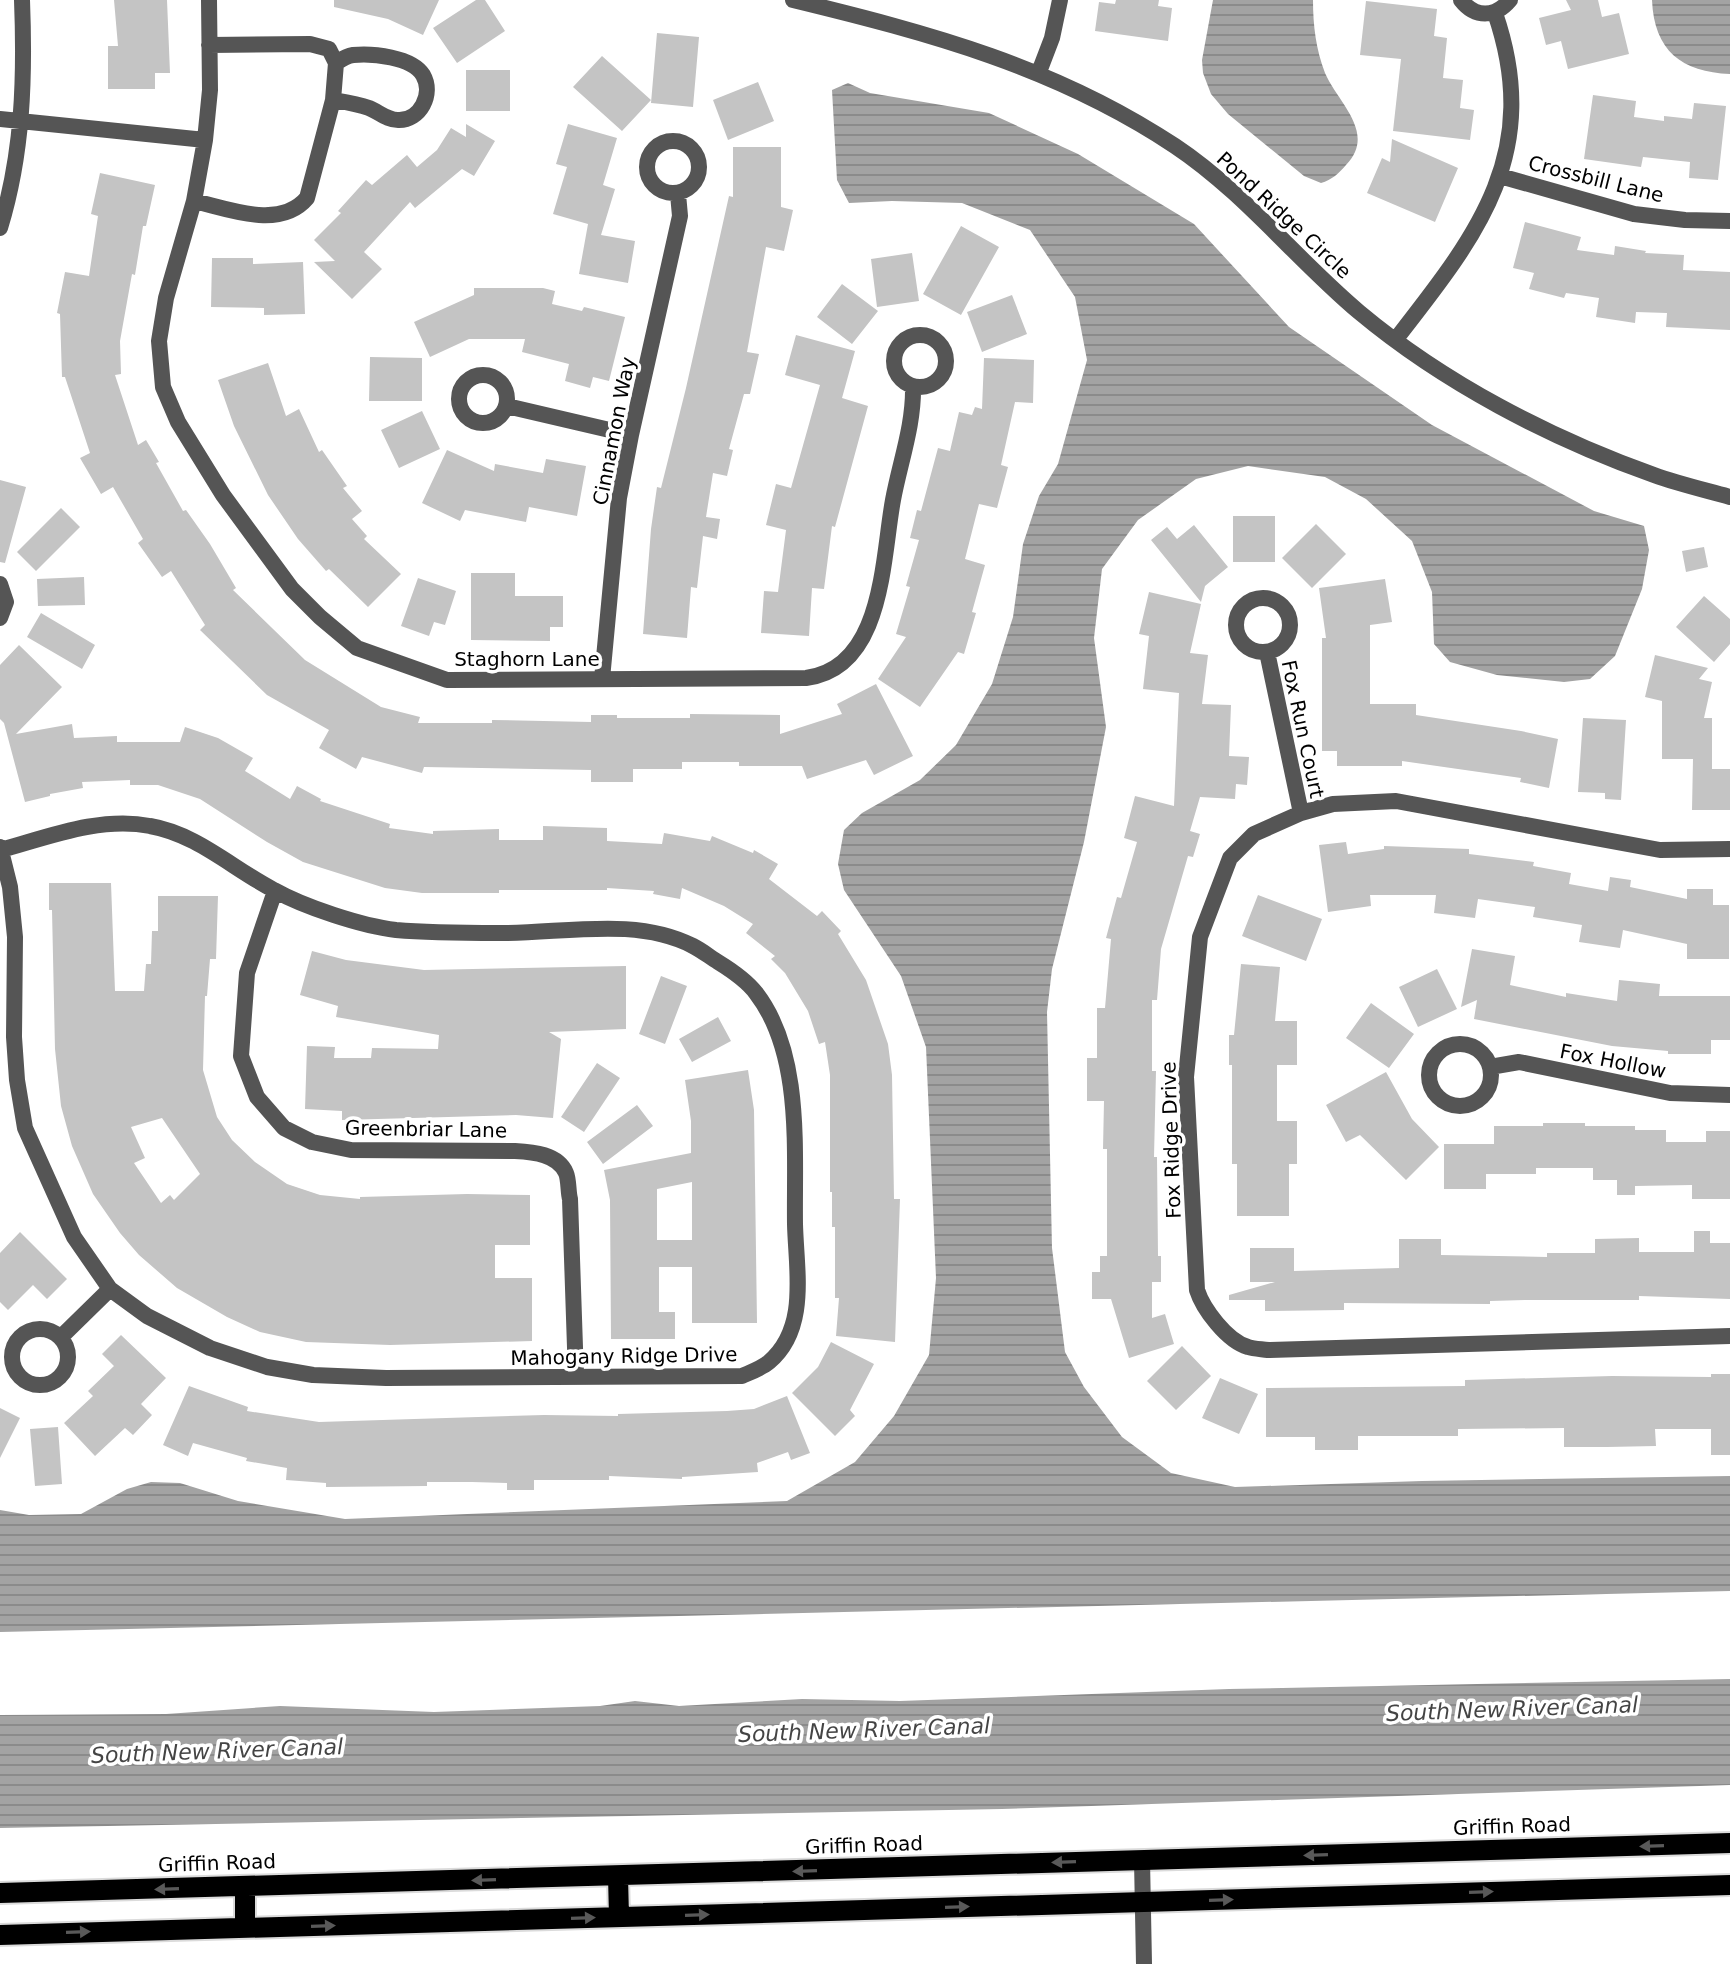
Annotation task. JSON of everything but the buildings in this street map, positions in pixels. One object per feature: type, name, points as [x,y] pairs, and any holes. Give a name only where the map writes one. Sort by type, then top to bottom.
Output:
[{"type":"main road","name":"Griffin Road","points":[[0,1893],[1730,1843]]},
{"type":"main road","points":[[618,1876],[619,1917]]},
{"type":"main road","points":[[0,1935],[1730,1885]]},
{"type":"main road","points":[[245,1886],[245,1928]]},
{"type":"street","points":[[0,228],[15,172],[21,121],[24,63],[22,0]]},
{"type":"street","name":"Staghorn Lane","points":[[209,0],[210,90],[205,140],[194,201],[161,326],[159,341],[163,387],[178,422],[223,495],[292,589],[357,648],[447,680],[806,678],[823,675],[850,654],[865,633],[879,594],[892,502],[913,408],[913,386]]},
{"type":"street","name":"Pond Ridge Circle","points":[[793,0],[904,27],[1039,72],[1084,92],[1176,146],[1216,177],[1328,284],[1396,339],[1458,382],[1584,447],[1655,476],[1730,497]]},
{"type":"street","points":[[1039,72],[1052,38],[1060,0]]},
{"type":"street","points":[[1461,0],[1477,13],[1495,13],[1510,0]]},
{"type":"street","points":[[1396,339],[1458,258],[1482,220],[1500,176],[1511,118],[1511,81],[1506,45],[1495,13]]},
{"type":"street","points":[[194,201],[265,216],[298,208],[307,198],[333,100],[336,63],[329,49],[310,44],[209,45]]},
{"type":"street","points":[[333,100],[368,108],[397,120],[418,114],[425,99],[425,77],[416,68],[402,62],[349,55],[336,63]]},
{"type":"street","points":[[0,119],[205,140]]},
{"type":"street","name":"Crossbill Lane","points":[[1500,176],[1634,214],[1730,221]]},
{"type":"street","name":"Cinnamon Way","points":[[602,679],[619,498],[680,216],[678,194]]},
{"type":"street","points":[[507,406],[631,435]]},
{"type":"street","points":[[0,584],[6,602],[0,618]]},
{"type":"street","name":"Fox Run Court","points":[[1267,652],[1301,813]]},
{"type":"street","name":"Fox Ridge Drive","points":[[1730,849],[1660,850],[1396,801],[1333,804],[1301,813],[1254,834],[1230,858],[1200,937],[1186,1077],[1197,1290],[1201,1305],[1245,1347],[1268,1350],[1730,1336]]},
{"type":"street","name":"Mahogany Ridge Drive","points":[[96,825],[148,825],[171,831],[205,848],[275,891],[345,918],[392,929],[451,934],[631,930],[662,935],[691,945],[729,969],[756,992],[785,1054],[792,1090],[797,1183],[797,1302],[794,1329],[768,1363],[742,1376],[386,1378],[313,1375],[267,1367],[210,1348],[147,1316],[110,1289],[74,1237],[25,1128],[14,1037],[15,937],[10,887],[0,848],[96,825]]},
{"type":"street","name":"Greenbriar Lane","points":[[275,891],[247,973],[241,1056],[257,1097],[284,1128],[312,1142],[351,1150],[526,1151],[554,1159],[566,1172],[570,1199],[576,1377]]},
{"type":"street","name":"Fox Hollow","points":[[1490,1067],[1519,1062],[1670,1093],[1730,1095]]},
{"type":"street","points":[[61,1337],[110,1289]]},
{"type":"street","points":[[1142,1860],[1144,1964]]},
{"type":"water","points":[[1213,0],[1313,0],[1322,64],[1352,118],[1358,141],[1355,153],[1332,178],[1321,183],[1304,176],[1228,114],[1211,94],[1202,60]]},
{"type":"water","points":[[1652,0],[1730,0],[1730,74],[1698,69],[1674,55],[1658,33]]},
{"type":"water","points":[[848,83],[870,93],[989,113],[1078,154],[1194,224],[1289,327],[1432,425],[1594,511],[1644,526],[1649,550],[1642,589],[1615,656],[1590,679],[1564,682],[1497,675],[1450,662],[1434,644],[1432,592],[1412,541],[1366,499],[1325,477],[1248,466],[1196,479],[1138,520],[1102,569],[1094,638],[1106,727],[1084,842],[1052,969],[1047,1012],[1052,1248],[1065,1352],[1084,1387],[1122,1437],[1171,1473],[1235,1487],[1730,1476],[1730,1591],[0,1632],[0,1510],[29,1515],[81,1514],[127,1489],[151,1482],[180,1483],[238,1501],[345,1519],[787,1501],[855,1462],[894,1416],[929,1355],[936,1278],[926,1047],[901,976],[844,890],[838,864],[844,830],[862,813],[920,780],[956,745],[992,684],[1013,617],[1023,544],[1039,496],[1058,464],[1087,360],[1075,297],[1030,230],[962,203],[849,203],[837,180],[832,90]]},
{"type":"water","name":"South New River Canal","points":[[1730,1679],[1730,1785],[1002,1809],[0,1828],[0,1715],[166,1714],[280,1706],[434,1712],[600,1706],[635,1701],[679,1706],[802,1699],[900,1701],[1229,1689]]}]
